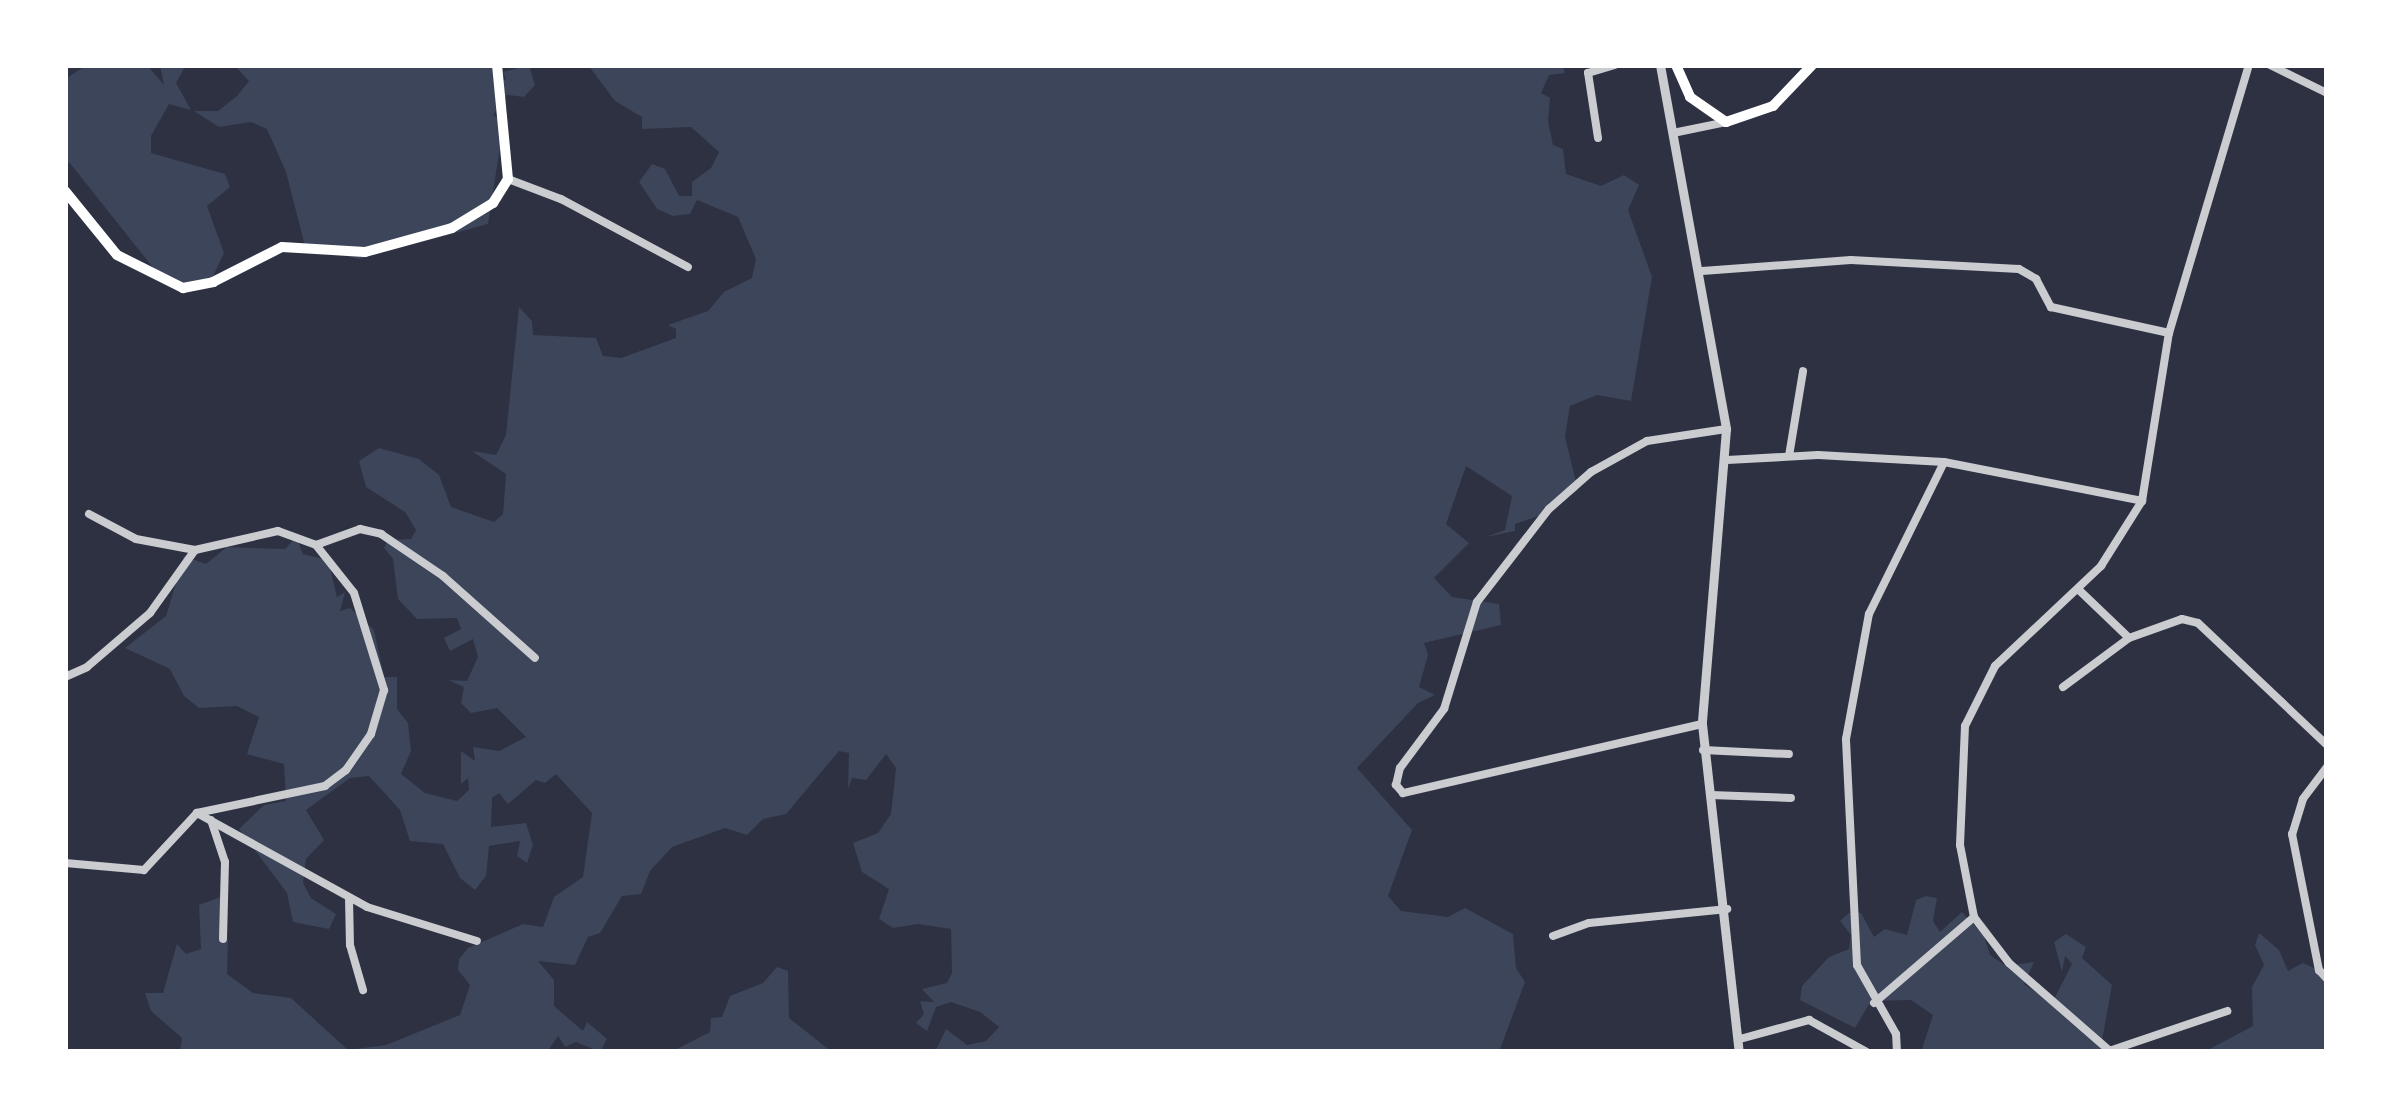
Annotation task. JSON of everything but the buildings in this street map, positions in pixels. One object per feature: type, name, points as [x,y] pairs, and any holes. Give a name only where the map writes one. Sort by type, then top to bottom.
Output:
[{"type":"main road","points":[[65,191],[117,255],[182,288],[213,282],[282,247],[365,252],[474,218],[508,179],[497,65]]},
{"type":"main road","points":[[1676,65],[1690,97],[1726,122],[1774,106],[1812,65]]},
{"type":"street","points":[[1598,138],[1588,73],[1615,65]]},
{"type":"street","points":[[1660,65],[1702,271],[1726,429],[1727,460],[1702,724],[1727,909],[1739,1052]]},
{"type":"street","points":[[2227,1011],[2110,1052],[2010,964],[1974,917],[1960,845],[1958,788],[1971,706],[2018,640],[2078,590],[2142,501],[2168,334],[2249,65]]},
{"type":"street","points":[[2270,65],[2327,93]]},
{"type":"street","points":[[1673,133],[1726,122]]},
{"type":"street","points":[[508,179],[562,199],[688,266]]},
{"type":"street","points":[[1702,271],[1850,260],[2019,269],[2036,279],[2051,306],[2168,334]]},
{"type":"street","points":[[1789,456],[1804,371]]},
{"type":"street","points":[[1702,724],[1403,793],[1397,775],[1444,708],[1477,602],[1538,521],[1626,451],[1664,436],[1726,429]]},
{"type":"street","points":[[1727,460],[1789,456],[1944,462],[2142,501]]},
{"type":"street","points":[[1897,1052],[1896,1034],[1874,1003],[1857,965],[1849,884],[1846,739],[1869,614],[1944,462]]},
{"type":"street","points":[[89,514],[136,539],[195,550]]},
{"type":"street","points":[[65,677],[86,667],[150,613],[181,561],[195,550],[264,532],[316,545],[360,529],[380,534],[443,576],[534,658]]},
{"type":"street","points":[[65,863],[137,872],[167,850],[197,813],[325,786],[346,770],[378,721],[384,683],[361,607],[316,545]]},
{"type":"street","points":[[2078,590],[2130,638]]},
{"type":"street","points":[[2062,687],[2130,638],[2182,620],[2198,623],[2327,745]]},
{"type":"street","points":[[1704,750],[1790,754]]},
{"type":"street","points":[[2327,767],[2302,799],[2292,834],[2319,970],[2327,979]]},
{"type":"street","points":[[1711,796],[1790,798]]},
{"type":"street","points":[[197,813],[349,898],[477,941]]},
{"type":"street","points":[[211,820],[225,862],[223,939]]},
{"type":"street","points":[[349,898],[348,938],[363,990]]},
{"type":"street","points":[[1554,936],[1589,923],[1727,909]]},
{"type":"street","points":[[1874,1003],[1974,917]]},
{"type":"street","points":[[1740,1039],[1809,1020],[1867,1052]]},
{"type":"shaded area","points":[[87,65],[147,65],[164,85],[160,65],[186,65],[176,83],[191,110],[169,104],[151,136],[151,153],[225,174],[230,187],[207,206],[224,253],[208,287],[162,279],[69,162],[65,172],[65,79]]},
{"type":"shaded area","points":[[234,65],[496,65],[499,82],[506,79],[503,72],[529,65],[535,85],[524,97],[507,95],[493,115],[504,122],[488,224],[359,259],[305,246],[286,172],[267,129],[251,122],[219,127],[194,111],[218,111],[237,96],[249,81]]},
{"type":"shaded area","points":[[588,65],[1562,65],[1565,73],[1549,75],[1541,93],[1550,98],[1548,121],[1553,145],[1563,149],[1566,174],[1601,186],[1624,175],[1639,185],[1628,210],[1652,277],[1631,401],[1597,395],[1570,406],[1565,437],[1578,490],[1547,513],[1515,524],[1515,531],[1486,537],[1505,530],[1512,496],[1466,466],[1446,524],[1469,543],[1434,578],[1452,597],[1499,604],[1501,625],[1424,643],[1428,655],[1419,687],[1435,695],[1418,703],[1357,768],[1412,830],[1388,896],[1401,911],[1448,917],[1465,908],[1513,934],[1516,968],[1525,982],[1499,1052],[935,1052],[946,1029],[967,1045],[986,1041],[999,1027],[980,1012],[951,1002],[936,1007],[927,1031],[916,1023],[924,1014],[920,1001],[934,1002],[922,989],[947,983],[952,973],[951,929],[918,924],[893,928],[879,919],[889,889],[862,872],[853,843],[878,833],[891,814],[896,768],[886,754],[866,780],[852,778],[848,789],[849,753],[839,751],[786,814],[763,819],[747,835],[725,828],[672,847],[650,871],[641,894],[622,896],[600,933],[588,937],[575,965],[538,961],[554,980],[554,1006],[583,1031],[587,1022],[607,1039],[600,1052],[576,1042],[565,1047],[558,1036],[547,1052],[180,1052],[182,1038],[151,1011],[145,993],[163,993],[177,944],[186,954],[201,949],[199,905],[226,895],[221,930],[228,940],[227,974],[253,993],[291,998],[348,1050],[386,1045],[460,1015],[470,985],[458,970],[459,959],[468,948],[523,924],[543,927],[554,897],[583,877],[592,813],[556,774],[545,783],[536,780],[508,804],[499,793],[492,798],[491,827],[526,823],[533,845],[527,863],[517,856],[520,841],[489,846],[486,876],[475,890],[460,878],[443,844],[410,841],[400,810],[369,776],[350,778],[306,810],[324,840],[306,859],[303,883],[311,898],[336,914],[329,929],[293,922],[287,893],[239,829],[264,805],[286,801],[284,764],[247,754],[259,717],[237,706],[199,708],[184,696],[170,669],[125,648],[166,616],[184,556],[206,564],[227,547],[285,549],[296,537],[303,554],[328,560],[337,597],[345,592],[340,611],[350,608],[374,630],[384,677],[397,677],[397,709],[408,723],[411,751],[401,774],[425,793],[457,801],[469,790],[468,778],[461,784],[461,751],[475,761],[473,747],[499,751],[526,737],[497,708],[471,713],[461,703],[464,687],[448,680],[467,681],[478,657],[473,639],[450,651],[444,638],[461,629],[457,618],[417,619],[398,599],[393,559],[384,548],[388,540],[411,539],[416,530],[405,512],[366,487],[359,461],[379,448],[419,459],[439,475],[451,507],[494,522],[503,514],[506,474],[472,451],[496,455],[506,435],[519,307],[532,321],[533,335],[596,338],[603,356],[621,358],[676,338],[676,329],[668,325],[708,311],[724,292],[752,278],[756,259],[738,217],[697,200],[690,214],[673,216],[657,209],[639,182],[652,164],[665,169],[679,196],[692,196],[692,182],[711,168],[719,152],[691,127],[642,129],[642,117],[615,101]]},
{"type":"shaded area","points":[[1926,896],[1937,898],[1933,921],[1940,932],[1962,912],[1984,936],[1990,955],[2006,966],[2034,962],[2024,984],[2052,1003],[2072,964],[2065,956],[2062,972],[2054,942],[2066,934],[2086,947],[2082,958],[2112,985],[2100,1052],[1921,1052],[1933,1015],[1911,1000],[1871,1001],[1855,1028],[1800,1000],[1802,986],[1829,957],[1849,949],[1851,935],[1840,921],[1849,913],[1861,913],[1874,937],[1885,929],[1907,935],[1916,900]]},
{"type":"shaded area","points":[[2259,933],[2279,950],[2288,971],[2303,963],[2327,974],[2327,1052],[2204,1052],[2253,1026],[2252,987],[2264,965],[2255,945]]},
{"type":"shaded area","points":[[777,967],[788,971],[789,1018],[832,1052],[671,1052],[710,1032],[711,1018],[722,1017],[730,996],[763,983]]}]
